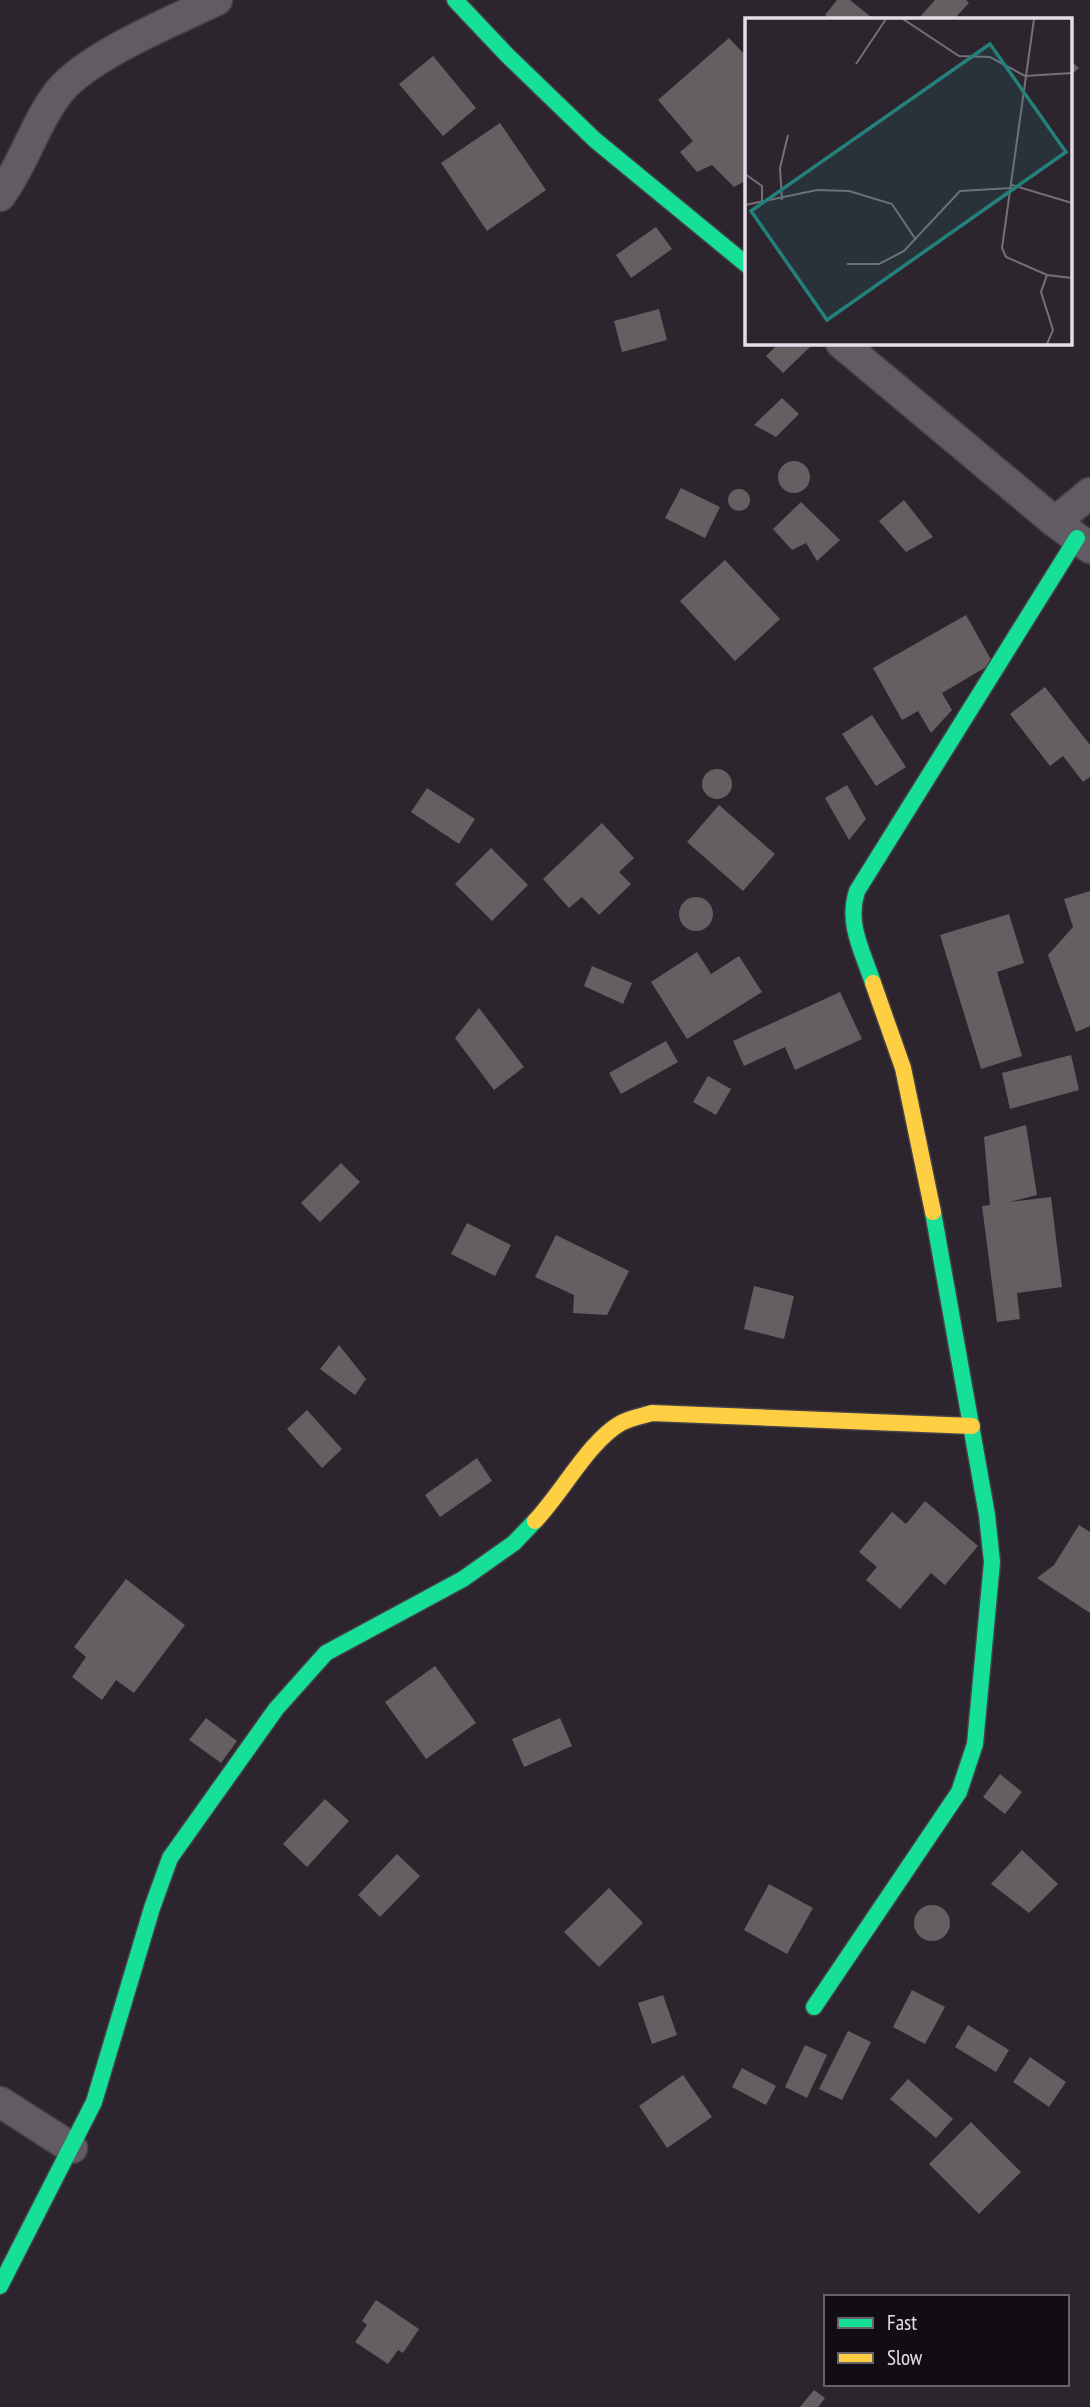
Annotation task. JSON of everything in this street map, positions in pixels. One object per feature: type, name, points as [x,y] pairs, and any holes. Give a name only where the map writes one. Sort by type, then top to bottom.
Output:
[{"type":"street","points":[[0,195],[8,186],[36,128],[60,90],[90,66],[134,40],[217,0]]},
{"type":"street","points":[[455,0],[507,55],[595,140],[745,263]]},
{"type":"street","points":[[843,345],[1074,536]]},
{"type":"street","points":[[814,2007],[959,1792],[975,1744],[992,1562],[972,1426],[925,1167],[902,1068],[852,921],[852,906],[857,891],[1074,536],[1090,493]]},
{"type":"street","points":[[0,2286],[94,2102],[152,1908],[170,1858],[276,1709],[326,1653],[463,1579],[514,1543],[551,1504],[601,1437],[622,1422],[652,1413],[972,1426]]},
{"type":"street","points":[[0,2102],[72,2148]]},
{"type":"building","points":[[837,0],[850,0],[871,17],[830,18],[825,15]]},
{"type":"building","points":[[935,0],[966,0],[969,3],[955,18],[919,18]]},
{"type":"building","points":[[729,38],[745,55],[745,181],[734,187],[712,165],[697,172],[680,152],[693,141],[658,100]]},
{"type":"building","points":[[433,56],[476,108],[443,136],[399,84]]},
{"type":"building","points":[[1072,62],[1079,68],[1072,74]]},
{"type":"building","points":[[500,123],[546,190],[487,231],[441,163]]},
{"type":"building","points":[[656,227],[672,249],[631,278],[616,255]]},
{"type":"building","points":[[659,309],[667,340],[622,352],[614,321]]},
{"type":"building","points":[[777,345],[812,345],[783,373],[766,356]]},
{"type":"building","points":[[782,398],[799,414],[776,437],[754,425]]},
{"type":"building","points":[[794,461],[805,466],[810,477],[805,488],[794,493],[783,488],[778,477],[783,466]]},
{"type":"building","points":[[681,488],[720,507],[705,538],[665,518]]},
{"type":"building","points":[[735,489],[743,489],[750,496],[750,504],[743,511],[735,511],[728,504],[728,496]]},
{"type":"building","points":[[904,500],[933,537],[906,552],[879,521]]},
{"type":"building","points":[[801,502],[840,540],[817,561],[806,543],[792,550],[773,529]]},
{"type":"building","points":[[725,560],[780,619],[735,661],[680,601]]},
{"type":"building","points":[[966,615],[993,663],[942,693],[952,710],[931,733],[918,711],[902,720],[873,668]]},
{"type":"building","points":[[1045,687],[1090,745],[1090,777],[1083,782],[1063,756],[1050,766],[1010,714]]},
{"type":"building","points":[[872,715],[906,767],[876,786],[842,734]]},
{"type":"building","points":[[717,769],[728,773],[732,784],[728,795],[717,799],[706,795],[702,784],[706,773]]},
{"type":"building","points":[[847,785],[866,819],[849,840],[825,798]]},
{"type":"building","points":[[427,788],[475,819],[459,844],[411,812]]},
{"type":"building","points":[[719,805],[775,854],[743,891],[687,842]]},
{"type":"building","points":[[602,823],[634,858],[619,872],[631,884],[599,915],[582,897],[569,908],[543,879]]},
{"type":"building","points":[[491,848],[528,885],[492,921],[455,884]]},
{"type":"building","points":[[1090,891],[1090,1026],[1076,1032],[1048,955],[1073,927],[1064,899]]},
{"type":"building","points":[[696,897],[708,902],[713,914],[708,926],[696,931],[684,926],[679,914],[684,902]]},
{"type":"building","points":[[1009,914],[1024,963],[997,972],[1022,1056],[981,1069],[940,935]]},
{"type":"building","points":[[697,952],[711,974],[739,956],[762,992],[687,1039],[651,982]]},
{"type":"building","points":[[592,966],[632,983],[623,1004],[584,986]]},
{"type":"building","points":[[840,992],[862,1039],[795,1070],[785,1047],[744,1066],[733,1041]]},
{"type":"building","points":[[479,1008],[524,1067],[494,1090],[455,1038]]},
{"type":"building","points":[[666,1041],[678,1062],[621,1094],[609,1073]]},
{"type":"building","points":[[1071,1055],[1079,1090],[1010,1109],[1002,1073]]},
{"type":"building","points":[[708,1076],[731,1089],[716,1115],[693,1102]]},
{"type":"building","points":[[1026,1125],[1037,1195],[1009,1202],[1051,1197],[1062,1287],[1017,1293],[1020,1319],[997,1322],[982,1206],[990,1205],[984,1137]]},
{"type":"building","points":[[341,1163],[360,1182],[320,1222],[301,1203]]},
{"type":"building","points":[[467,1223],[511,1245],[495,1276],[451,1254]]},
{"type":"building","points":[[556,1235],[629,1271],[607,1315],[573,1313],[574,1295],[535,1277]]},
{"type":"building","points":[[754,1286],[794,1296],[784,1339],[744,1329]]},
{"type":"building","points":[[339,1345],[366,1379],[355,1395],[320,1369]]},
{"type":"building","points":[[307,1410],[342,1449],[322,1468],[287,1429]]},
{"type":"building","points":[[477,1458],[492,1481],[440,1517],[425,1495]]},
{"type":"building","points":[[925,1501],[978,1546],[945,1585],[931,1573],[900,1609],[866,1580],[877,1567],[859,1552],[892,1512],[906,1524]]},
{"type":"building","points":[[1079,1525],[1090,1532],[1090,1613],[1037,1578],[1054,1565]]},
{"type":"building","points":[[126,1579],[185,1625],[134,1693],[116,1680],[102,1700],[72,1677],[86,1657],[74,1647]]},
{"type":"building","points":[[435,1666],[476,1723],[426,1759],[385,1702]]},
{"type":"building","points":[[206,1718],[237,1741],[221,1763],[189,1740]]},
{"type":"building","points":[[560,1718],[572,1746],[524,1767],[512,1739]]},
{"type":"building","points":[[1000,1774],[1022,1792],[1005,1814],[983,1797]]},
{"type":"building","points":[[325,1799],[349,1821],[307,1867],[283,1844]]},
{"type":"building","points":[[1022,1850],[1058,1884],[1029,1913],[991,1884]]},
{"type":"building","points":[[397,1854],[420,1876],[380,1917],[358,1895]]},
{"type":"building","points":[[769,1884],[813,1908],[787,1954],[744,1930]]},
{"type":"building","points":[[609,1888],[643,1923],[599,1967],[564,1932]]},
{"type":"building","points":[[932,1905],[944,1911],[950,1923],[944,1935],[932,1941],[920,1935],[914,1923],[920,1911]]},
{"type":"building","points":[[912,1990],[945,2007],[925,2044],[893,2027]]},
{"type":"building","points":[[663,1995],[677,2035],[652,2044],[638,2003]]},
{"type":"building","points":[[968,2025],[1009,2050],[996,2072],[955,2047]]},
{"type":"building","points":[[848,2031],[871,2042],[842,2100],[819,2089]]},
{"type":"building","points":[[805,2045],[827,2055],[807,2098],[785,2087]]},
{"type":"building","points":[[1030,2057],[1066,2082],[1049,2107],[1013,2082]]},
{"type":"building","points":[[742,2068],[776,2086],[766,2105],[732,2087]]},
{"type":"building","points":[[683,2075],[712,2117],[667,2148],[639,2106]]},
{"type":"building","points":[[908,2079],[953,2119],[936,2138],[890,2099]]},
{"type":"building","points":[[971,2122],[1021,2172],[979,2214],[929,2164]]},
{"type":"building","points":[[376,2300],[419,2329],[403,2353],[398,2350],[388,2364],[355,2342],[367,2325],[362,2321]]},
{"type":"building","points":[[814,2390],[825,2398],[818,2407],[800,2407]]},
{"type":"traffic: fast","points":[[455,0],[507,55],[595,140],[745,263]]},
{"type":"traffic: fast","points":[[873,983],[853,915],[857,891],[1077,538]]},
{"type":"traffic: fast","points":[[814,2007],[959,1792],[975,1744],[992,1562],[987,1515],[933,1212]]},
{"type":"traffic: fast","points":[[0,2286],[94,2102],[152,1908],[170,1858],[276,1709],[326,1653],[463,1579],[514,1543],[535,1521]]},
{"type":"traffic: slow","points":[[873,983],[903,1068],[933,1212]]},
{"type":"traffic: slow","points":[[535,1521],[609,1431],[625,1421],[652,1413],[972,1426]]}]
